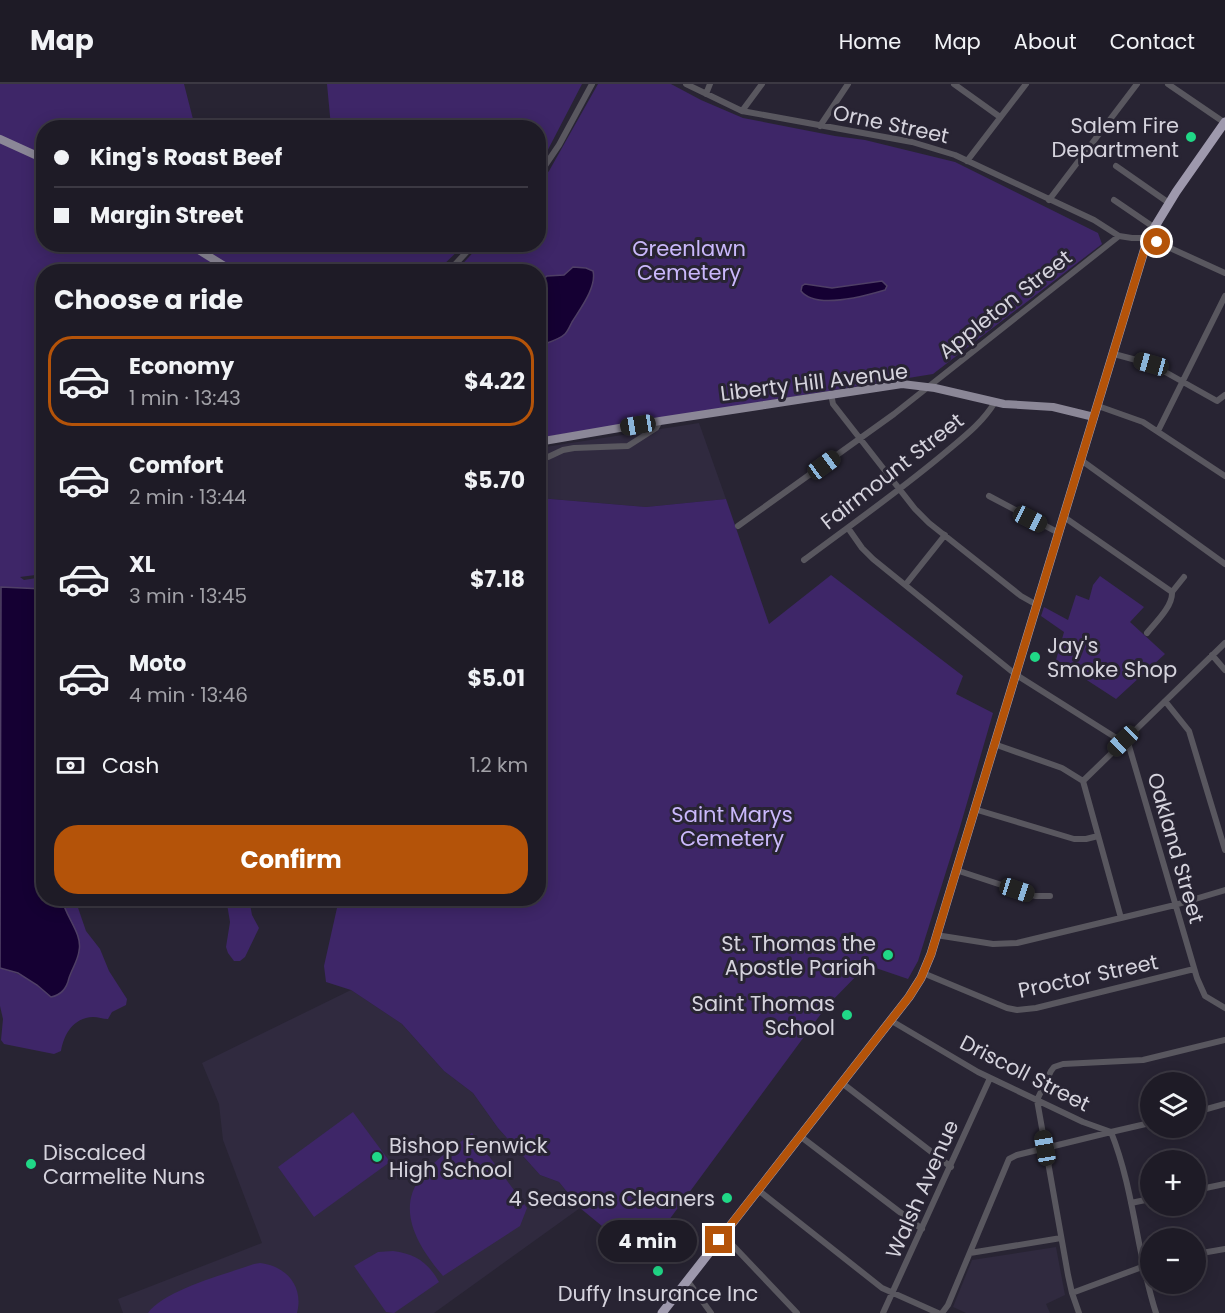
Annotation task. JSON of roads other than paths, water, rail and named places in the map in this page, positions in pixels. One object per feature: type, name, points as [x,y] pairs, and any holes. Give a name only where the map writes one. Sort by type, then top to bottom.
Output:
[{"type":"highway","points":[[662,1313],[909,997],[924,971],[1148,238],[1169,203],[1225,123]]},
{"type":"main road","points":[[0,139],[36,155]]},
{"type":"main road","points":[[202,252],[221,264]]},
{"type":"main road","name":"Liberty Hill Avenue","points":[[546,441],[895,385],[926,387],[995,402],[1053,407],[1094,417]]},
{"type":"street","points":[[546,164],[592,84]]},
{"type":"street","name":"Orne Street","points":[[687,84],[742,111],[912,142],[937,149],[1094,220],[1119,236],[1148,238]]},
{"type":"street","points":[[706,94],[710,84]]},
{"type":"street","points":[[742,111],[762,84]]},
{"type":"street","points":[[820,126],[848,84]]},
{"type":"street","points":[[954,84],[1000,117]]},
{"type":"street","points":[[967,161],[1026,84]]},
{"type":"street","points":[[1049,200],[1137,84]]},
{"type":"street","points":[[1168,84],[1225,123]]},
{"type":"street","points":[[1116,166],[1169,203]]},
{"type":"street","points":[[1114,200],[1155,228]]},
{"type":"street","name":"Appleton Street","points":[[738,526],[894,414],[1119,236]]},
{"type":"street","points":[[1148,238],[1225,273]]},
{"type":"street","points":[[455,264],[467,252]]},
{"type":"street","points":[[1158,431],[1225,296]]},
{"type":"street","points":[[1114,354],[1151,364],[1217,401],[1225,395]]},
{"type":"street","points":[[831,394],[832,404],[915,509],[1021,596],[1036,605]]},
{"type":"street","name":"Fairmount Street","points":[[804,560],[900,490],[985,418],[995,402]]},
{"type":"street","points":[[1098,406],[1143,422],[1225,476]]},
{"type":"street","points":[[548,457],[574,448],[628,446],[656,428],[660,421]]},
{"type":"street","points":[[1081,460],[1225,564]]},
{"type":"street","points":[[989,496],[1059,533]]},
{"type":"street","points":[[1064,517],[1172,592]]},
{"type":"street","points":[[848,528],[867,553],[1016,674],[1123,741]]},
{"type":"street","points":[[906,584],[945,535]]},
{"type":"street","points":[[1148,633],[1173,597],[1172,592],[1184,577]]},
{"type":"street","points":[[1083,781],[1225,643]]},
{"type":"street","points":[[1212,655],[1225,670]]},
{"type":"street","points":[[1165,701],[1189,730],[1225,850]]},
{"type":"street","name":"Oakland Street","points":[[1123,741],[1131,752],[1194,969],[1205,996],[1225,1008]]},
{"type":"street","points":[[994,744],[1062,768],[1083,781],[1121,918]]},
{"type":"street","points":[[974,809],[1074,839],[1098,836]]},
{"type":"street","points":[[956,870],[1035,896],[1050,896]]},
{"type":"street","points":[[936,935],[1010,945],[1174,905],[1225,890]]},
{"type":"street","name":"Proctor Street","points":[[924,971],[998,1005],[1017,1010],[1036,1008],[1194,969]]},
{"type":"street","name":"Driscoll Street","points":[[890,1020],[990,1078],[1083,1122],[1111,1132]]},
{"type":"street","points":[[1079,1313],[1072,1293],[1037,1100],[1051,1071],[1058,1065],[1143,1060],[1225,1040]]},
{"type":"street","name":"Walsh Avenue","points":[[883,1313],[990,1078]]},
{"type":"street","points":[[842,1083],[951,1167]]},
{"type":"street","points":[[1206,1109],[1225,1104]]},
{"type":"street","points":[[758,1190],[892,1294],[940,1313],[948,1305],[1009,1159],[1017,1155],[1140,1125]]},
{"type":"street","points":[[1111,1132],[1140,1238]]},
{"type":"street","points":[[800,1136],[922,1229]]},
{"type":"street","points":[[1206,1188],[1225,1184]]},
{"type":"street","points":[[1131,1203],[1140,1201]]},
{"type":"street","points":[[723,1235],[797,1313]]},
{"type":"street","points":[[970,1253],[1062,1238]]},
{"type":"street","points":[[1206,1252],[1225,1249]]},
{"type":"street","points":[[1072,1293],[1140,1268]]},
{"type":"street","points":[[687,1280],[711,1313]]},
{"type":"street","points":[[1152,1294],[1156,1313]]},
{"type":"place","name":"Salem Fire Department","points":[[1191,137]]},
{"type":"place","name":"Jay's Smoke Shop","points":[[1035,657]]},
{"type":"place","name":"St. Thomas the Apostle Pariah","points":[[888,955]]},
{"type":"place","name":"Saint Thomas School","points":[[847,1015]]},
{"type":"place","name":"Bishop Fenwick High School","points":[[377,1157]]},
{"type":"place","name":"Discalced Carmelite Nuns","points":[[31,1164]]},
{"type":"place","name":"4 Seasons Cleaners","points":[[727,1198]]},
{"type":"place","name":"Duffy Insurance Inc","points":[[658,1271]]},
{"type":"park label","name":"Greenlawn Cemetery","points":[[689,260]]},
{"type":"park label","name":"Saint Marys Cemetery","points":[[732,826]]}]
